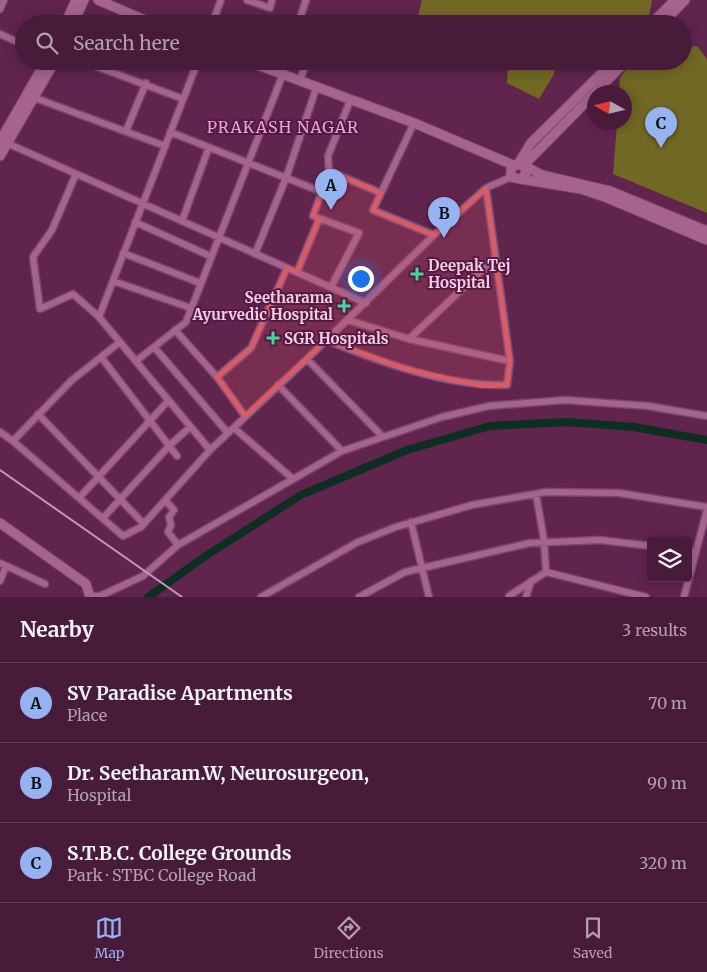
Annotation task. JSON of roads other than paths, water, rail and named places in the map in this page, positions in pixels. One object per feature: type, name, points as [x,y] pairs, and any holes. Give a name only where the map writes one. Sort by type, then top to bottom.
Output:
[{"type":"street","points":[[0,9],[4,0]]},
{"type":"street","points":[[69,15],[76,0]]},
{"type":"street","points":[[77,15],[84,0]]},
{"type":"street","points":[[98,0],[133,15]]},
{"type":"street","points":[[215,15],[221,0]]},
{"type":"street","points":[[247,0],[270,8],[272,0]]},
{"type":"street","points":[[301,15],[306,0]]},
{"type":"street","points":[[661,15],[675,0]]},
{"type":"street","points":[[671,15],[685,0]]},
{"type":"street","points":[[0,34],[15,42]]},
{"type":"street","points":[[0,156],[4,143],[41,70]]},
{"type":"street","points":[[4,143],[36,98],[50,70]]},
{"type":"street","points":[[107,70],[183,99]]},
{"type":"street","points":[[99,317],[194,70]]},
{"type":"street","points":[[272,70],[317,86],[350,101],[414,123],[542,175],[610,191],[707,231]]},
{"type":"street","points":[[300,80],[304,70]]},
{"type":"street","points":[[520,166],[531,144],[605,70]]},
{"type":"street","points":[[603,85],[617,70]]},
{"type":"street","points":[[136,362],[186,322],[210,256],[219,238],[283,74]]},
{"type":"street","points":[[126,131],[146,84]]},
{"type":"street","points":[[256,254],[286,178],[317,86]]},
{"type":"street","points":[[36,98],[165,146]]},
{"type":"street","points":[[332,287],[359,232],[312,216],[329,171],[328,156],[350,101]]},
{"type":"street","points":[[511,177],[509,172],[520,166],[587,101]]},
{"type":"street","points":[[414,123],[373,210],[434,235]]},
{"type":"street","points":[[170,132],[322,192]]},
{"type":"street","points":[[4,143],[366,303]]},
{"type":"street","points":[[182,221],[209,147]]},
{"type":"street","points":[[520,166],[526,173],[521,180]]},
{"type":"street","points":[[329,171],[381,193]]},
{"type":"street","points":[[76,174],[52,230],[33,257],[40,308],[73,294],[99,317],[210,450]]},
{"type":"street","points":[[0,432],[13,441],[123,536],[143,523],[210,450],[366,303],[434,235],[486,188],[511,177],[581,189],[605,197],[707,240]]},
{"type":"street","points":[[326,340],[406,369],[482,386],[507,385],[510,361],[494,259],[486,188]]},
{"type":"street","points":[[297,272],[320,219]]},
{"type":"street","points":[[135,222],[210,256]]},
{"type":"street","points":[[123,253],[200,283]]},
{"type":"street","points":[[409,339],[494,259]]},
{"type":"street","points":[[217,377],[251,348],[287,268]]},
{"type":"street","points":[[113,281],[191,308]]},
{"type":"street","points":[[348,320],[409,339],[510,361]]},
{"type":"street","points":[[175,330],[217,377],[246,416]]},
{"type":"street","points":[[13,441],[72,380],[120,342]]},
{"type":"street","points":[[154,347],[228,433]]},
{"type":"street","points":[[101,357],[177,456]]},
{"type":"street","points":[[307,359],[383,437]]},
{"type":"street","points":[[278,385],[342,451]]},
{"type":"street","points":[[0,523],[86,584],[91,596],[100,596],[143,576],[178,545],[342,451],[442,417],[489,406],[565,400],[648,406],[707,416]]},
{"type":"street","points":[[79,498],[168,402]]},
{"type":"street","points":[[38,414],[143,523]]},
{"type":"street","points":[[103,518],[169,446],[190,427]]},
{"type":"street","points":[[234,428],[293,479]]},
{"type":"street","points":[[261,597],[358,542],[411,522],[472,505],[536,494],[619,493],[707,508],[684,597]]},
{"type":"street","points":[[536,494],[544,540],[546,572]]},
{"type":"street","points":[[165,500],[174,510],[168,517],[171,525],[168,532],[178,545]]},
{"type":"street","points":[[411,522],[428,597]]},
{"type":"street","points":[[359,597],[405,572],[544,540],[600,540],[647,546]]},
{"type":"street","points":[[692,552],[696,552]]},
{"type":"street","points":[[0,581],[3,565],[45,584]]},
{"type":"street","points":[[509,596],[546,572],[646,597]]},
{"type":"street","points":[[526,597],[530,581]]},
{"type":"waterway","points":[[148,597],[207,555],[301,495],[407,450],[490,426],[566,422],[634,427],[707,440]]},
{"type":"railway","points":[[0,470],[182,597]]},
{"type":"place","name":"S.T.B.C. College Grounds","points":[[661,148]]},
{"type":"place","name":"SV Paradise Apartments","points":[[331,210]]},
{"type":"place","name":"Dr. Seetharam.W, Neurosurgeon,","points":[[444,238]]},
{"type":"place","name":"Deepak Tej Hospital","points":[[417,274]]},
{"type":"place","name":"Seetharama Ayurvedic Hospital","points":[[344,306]]},
{"type":"place","name":"SGR Hospitals","points":[[273,338]]},
{"type":"district","name":"PRAKASH NAGAR","points":[[283,127]]}]
